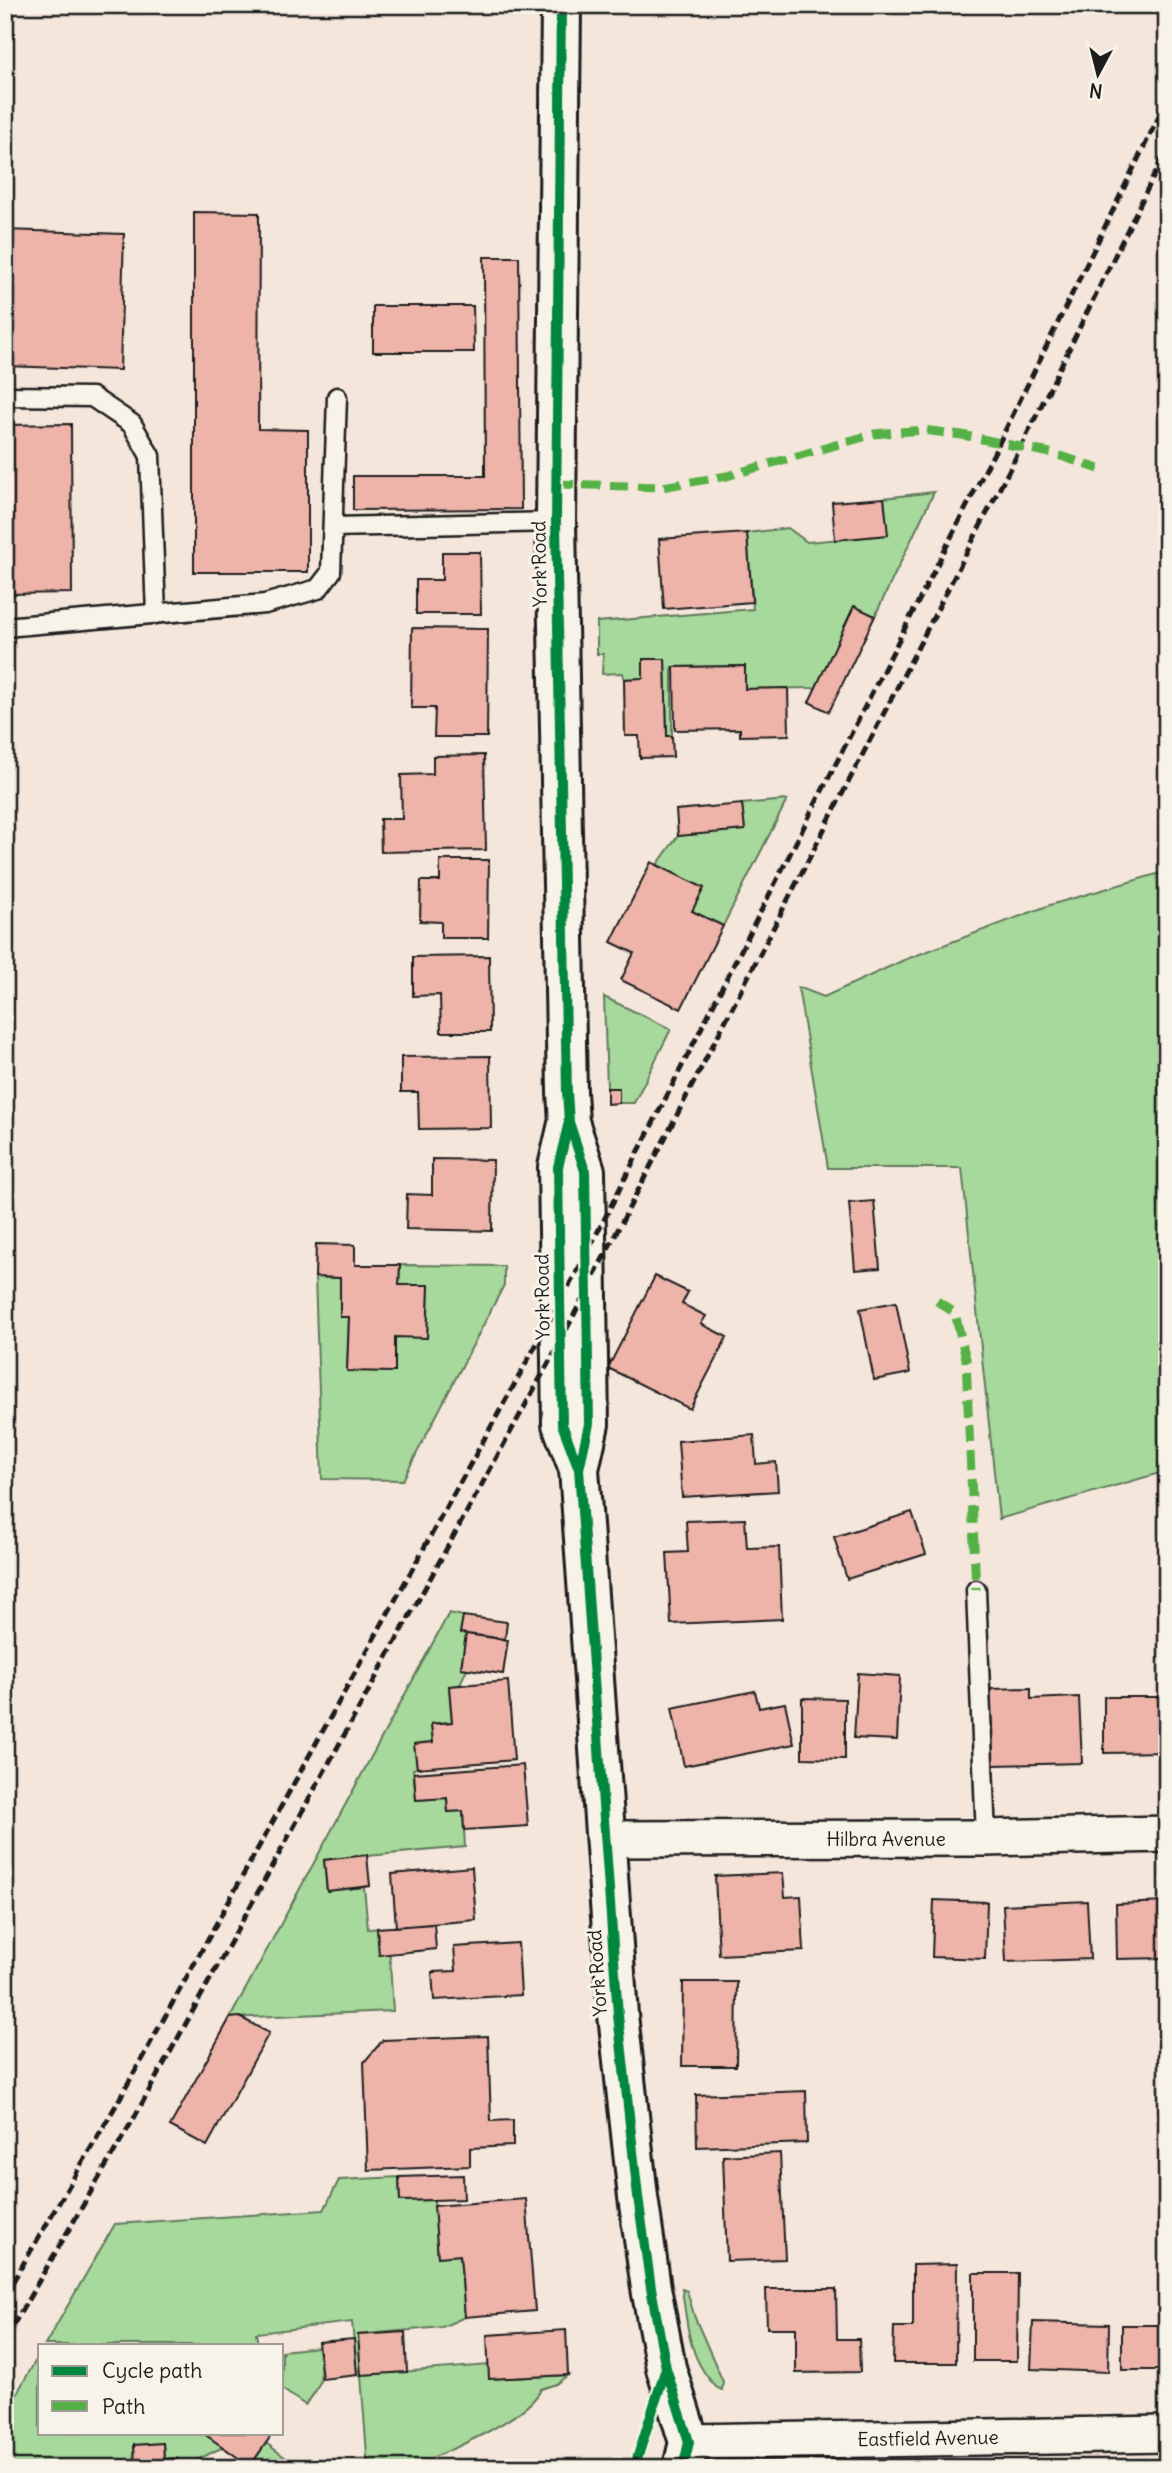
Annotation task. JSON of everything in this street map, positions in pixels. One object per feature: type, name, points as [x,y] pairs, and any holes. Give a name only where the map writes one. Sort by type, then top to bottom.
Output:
[{"type":"street","name":"York Road","points":[[562,5],[556,522],[569,1122],[585,1171],[589,1424],[579,1469],[618,2015],[638,2197],[666,2368],[686,2455]]},
{"type":"street","name":"Hilbra Avenue","points":[[605,1839],[986,1838],[1167,1834]]},
{"type":"street","name":"Eastfield Avenue","points":[[686,2455],[1167,2434]]},
{"type":"lane","points":[[5,396],[92,397],[132,424],[150,456],[156,614]]},
{"type":"lane","points":[[5,627],[265,604],[318,589],[331,572],[337,397]]},
{"type":"lane","points":[[334,527],[556,522]]},
{"type":"lane","points":[[976,1590],[986,1838]]},
{"type":"green space","points":[[934,492],[875,616],[854,607],[816,688],[745,689],[744,666],[672,667],[672,736],[667,736],[665,659],[643,659],[643,678],[624,679],[623,673],[602,674],[603,654],[597,654],[597,622],[753,609],[747,533],[788,528],[807,542],[887,535],[884,498]]},
{"type":"green space","points":[[787,800],[723,926],[692,911],[703,888],[657,865],[678,836],[745,829],[742,804]]},
{"type":"green space","points":[[1167,871],[1167,1471],[999,1519],[962,1168],[828,1168],[798,987],[824,997],[904,960],[1050,905]]},
{"type":"green space","points":[[604,997],[671,1029],[634,1103],[619,1103],[619,1088],[607,1088]]},
{"type":"green space","points":[[400,1265],[504,1266],[504,1285],[403,1480],[322,1479],[315,1277],[340,1278],[340,1316],[349,1317],[347,1371],[395,1371],[395,1337],[427,1337],[429,1285],[399,1285]]},
{"type":"green space","points":[[449,1613],[463,1616],[466,1634],[461,1668],[467,1669],[459,1686],[449,1687],[452,1722],[431,1724],[433,1742],[415,1744],[417,1768],[413,1769],[416,1800],[447,1798],[448,1812],[463,1811],[465,1847],[324,1860],[327,1891],[364,1887],[368,1929],[388,1928],[393,2011],[230,2018]]},
{"type":"green space","points":[[399,2177],[400,2201],[434,2200],[438,2257],[460,2255],[465,2317],[442,2327],[359,2335],[361,2375],[489,2365],[490,2379],[568,2375],[556,2384],[541,2389],[519,2412],[481,2436],[406,2467],[368,2468],[361,2376],[357,2375],[352,2322],[256,2333],[258,2344],[46,2344],[115,2224],[324,2210],[339,2180]]},
{"type":"green space","points":[[682,2289],[687,2291],[695,2318],[723,2382],[722,2390],[713,2383],[697,2359],[690,2337]]},
{"type":"green space","points":[[318,2347],[321,2372],[319,2384],[305,2405],[284,2390],[284,2351]]},
{"type":"green space","points":[[38,2356],[38,2434],[204,2434],[223,2447],[181,2468],[164,2459],[163,2443],[134,2445],[135,2464],[94,2468],[5,2468],[5,2414]]},
{"type":"green space","points":[[266,2443],[298,2467],[329,2462],[335,2468],[249,2468]]},
{"type":"building","points":[[194,212],[259,213],[258,429],[308,430],[308,572],[194,572]]},
{"type":"building","points":[[5,230],[124,234],[120,370],[5,366]]},
{"type":"building","points":[[484,257],[519,257],[521,509],[353,510],[353,476],[485,476]]},
{"type":"building","points":[[373,306],[473,306],[474,352],[373,352]]},
{"type":"building","points":[[71,424],[72,593],[5,594],[5,425]]},
{"type":"building","points":[[884,498],[888,535],[835,540],[832,502]]},
{"type":"building","points":[[747,533],[752,602],[664,609],[659,539]]},
{"type":"building","points":[[442,552],[480,552],[481,614],[416,614],[416,580],[442,580]]},
{"type":"building","points":[[854,606],[875,616],[829,712],[809,702]]},
{"type":"building","points":[[412,628],[488,629],[487,737],[434,737],[435,708],[411,708]]},
{"type":"building","points":[[643,659],[665,659],[667,736],[672,736],[673,757],[640,758],[639,736],[625,736],[624,679],[643,678]]},
{"type":"building","points":[[745,666],[745,689],[788,688],[789,735],[740,736],[740,729],[675,730],[674,667]]},
{"type":"building","points":[[484,755],[486,850],[381,852],[380,819],[402,819],[401,775],[433,774],[433,756]]},
{"type":"building","points":[[742,804],[745,830],[678,836],[676,810]]},
{"type":"building","points":[[440,860],[489,860],[488,938],[441,938],[441,922],[420,921],[421,881],[440,881]]},
{"type":"building","points":[[651,862],[704,888],[692,911],[723,926],[681,1009],[621,980],[634,953],[611,942]]},
{"type":"building","points":[[489,956],[490,1032],[441,1032],[440,995],[413,996],[413,957]]},
{"type":"building","points":[[490,1056],[491,1128],[419,1129],[418,1092],[401,1092],[401,1057]]},
{"type":"building","points":[[607,1088],[619,1088],[619,1103],[607,1104]]},
{"type":"building","points":[[432,1159],[493,1160],[492,1231],[406,1229],[407,1194],[432,1195]]},
{"type":"building","points":[[874,1201],[880,1268],[855,1270],[849,1203]]},
{"type":"building","points":[[316,1244],[355,1245],[355,1265],[400,1265],[399,1285],[429,1285],[427,1338],[395,1337],[395,1372],[347,1371],[349,1317],[340,1317],[340,1278],[315,1277]]},
{"type":"building","points":[[655,1276],[688,1292],[682,1304],[706,1316],[701,1324],[727,1337],[690,1409],[608,1368]]},
{"type":"building","points":[[896,1302],[910,1373],[874,1380],[860,1309]]},
{"type":"building","points":[[754,1435],[756,1464],[776,1462],[778,1491],[682,1497],[678,1441]]},
{"type":"building","points":[[912,1512],[926,1554],[847,1579],[834,1537]]},
{"type":"building","points":[[745,1519],[747,1548],[779,1547],[782,1619],[671,1624],[667,1553],[688,1552],[686,1521]]},
{"type":"building","points":[[463,1616],[507,1622],[505,1639],[460,1633]]},
{"type":"building","points":[[466,1634],[508,1640],[503,1674],[461,1668]]},
{"type":"building","points":[[858,1673],[900,1676],[897,1740],[854,1738]]},
{"type":"building","points":[[508,1681],[514,1760],[417,1768],[414,1744],[433,1742],[431,1724],[452,1722],[449,1686]]},
{"type":"building","points":[[1031,1688],[1031,1699],[1079,1697],[1082,1763],[993,1765],[990,1689]]},
{"type":"building","points":[[755,1691],[759,1708],[785,1703],[794,1744],[684,1766],[672,1708]]},
{"type":"building","points":[[1104,1697],[1167,1697],[1167,1752],[1104,1753]]},
{"type":"building","points":[[802,1698],[845,1699],[845,1759],[802,1758]]},
{"type":"building","points":[[523,1765],[528,1826],[464,1830],[463,1811],[448,1812],[447,1798],[416,1800],[414,1773]]},
{"type":"building","points":[[367,1855],[370,1886],[327,1891],[324,1860]]},
{"type":"building","points":[[472,1867],[476,1920],[396,1927],[392,1874]]},
{"type":"building","points":[[783,1873],[785,1897],[801,1896],[804,1951],[719,1955],[715,1876]]},
{"type":"building","points":[[934,1900],[987,1902],[985,1959],[932,1957]]},
{"type":"building","points":[[1087,1901],[1090,1959],[1006,1962],[1003,1905]]},
{"type":"building","points":[[1167,1902],[1167,1958],[1117,1959],[1116,1904]]},
{"type":"building","points":[[434,1924],[436,1949],[379,1955],[377,1928]]},
{"type":"building","points":[[518,1943],[521,1995],[434,2000],[432,1972],[456,1971],[454,1947]]},
{"type":"building","points":[[683,1982],[737,1982],[736,2066],[682,2066]]},
{"type":"building","points":[[240,2017],[269,2033],[207,2146],[170,2126],[230,2018]]},
{"type":"building","points":[[488,2036],[491,2121],[513,2120],[513,2146],[470,2148],[470,2166],[368,2170],[364,2062],[383,2040]]},
{"type":"building","points":[[806,2091],[807,2143],[697,2147],[696,2095]]},
{"type":"building","points":[[780,2153],[785,2259],[727,2261],[723,2156]]},
{"type":"building","points":[[463,2175],[464,2199],[400,2201],[399,2177]]},
{"type":"building","points":[[526,2199],[535,2311],[465,2317],[460,2255],[438,2257],[434,2206]]},
{"type":"building","points":[[957,2264],[956,2363],[893,2363],[894,2327],[913,2327],[913,2265]]},
{"type":"building","points":[[973,2273],[1018,2273],[1017,2361],[973,2361]]},
{"type":"building","points":[[766,2289],[836,2289],[837,2339],[859,2339],[860,2372],[796,2373],[796,2328],[767,2328]]},
{"type":"building","points":[[1033,2322],[1109,2324],[1108,2372],[1031,2369]]},
{"type":"building","points":[[1122,2325],[1167,2325],[1167,2370],[1122,2370]]},
{"type":"building","points":[[566,2330],[568,2375],[489,2379],[487,2335]]},
{"type":"building","points":[[405,2332],[407,2372],[361,2375],[358,2335]]},
{"type":"building","points":[[354,2339],[357,2375],[322,2379],[318,2342]]},
{"type":"building","points":[[204,2434],[272,2434],[250,2466]]},
{"type":"building","points":[[163,2443],[164,2459],[177,2458],[178,2468],[94,2468],[135,2464],[134,2445]]},
{"type":"railway","points":[[5,2295],[115,2107],[587,1253],[999,443],[1167,100]]},
{"type":"railway","points":[[5,2339],[134,2118],[560,1342],[1021,447],[1167,149]]},
{"type":"marked path","points":[[556,484],[662,487],[727,476],[874,434],[923,430],[1055,454],[1099,469]]},
{"type":"marked path","points":[[937,1301],[955,1313],[966,1359],[976,1590]]},
{"type":"cycle path","points":[[561,5],[556,522],[567,1092],[569,1122],[585,1171],[589,1424],[579,1469]]},
{"type":"cycle path","points":[[569,1122],[558,1167],[562,1424],[579,1469],[618,2015],[638,2197],[666,2368],[689,2442],[683,2468]]},
{"type":"cycle path","points":[[638,2468],[637,2459],[666,2368]]}]
